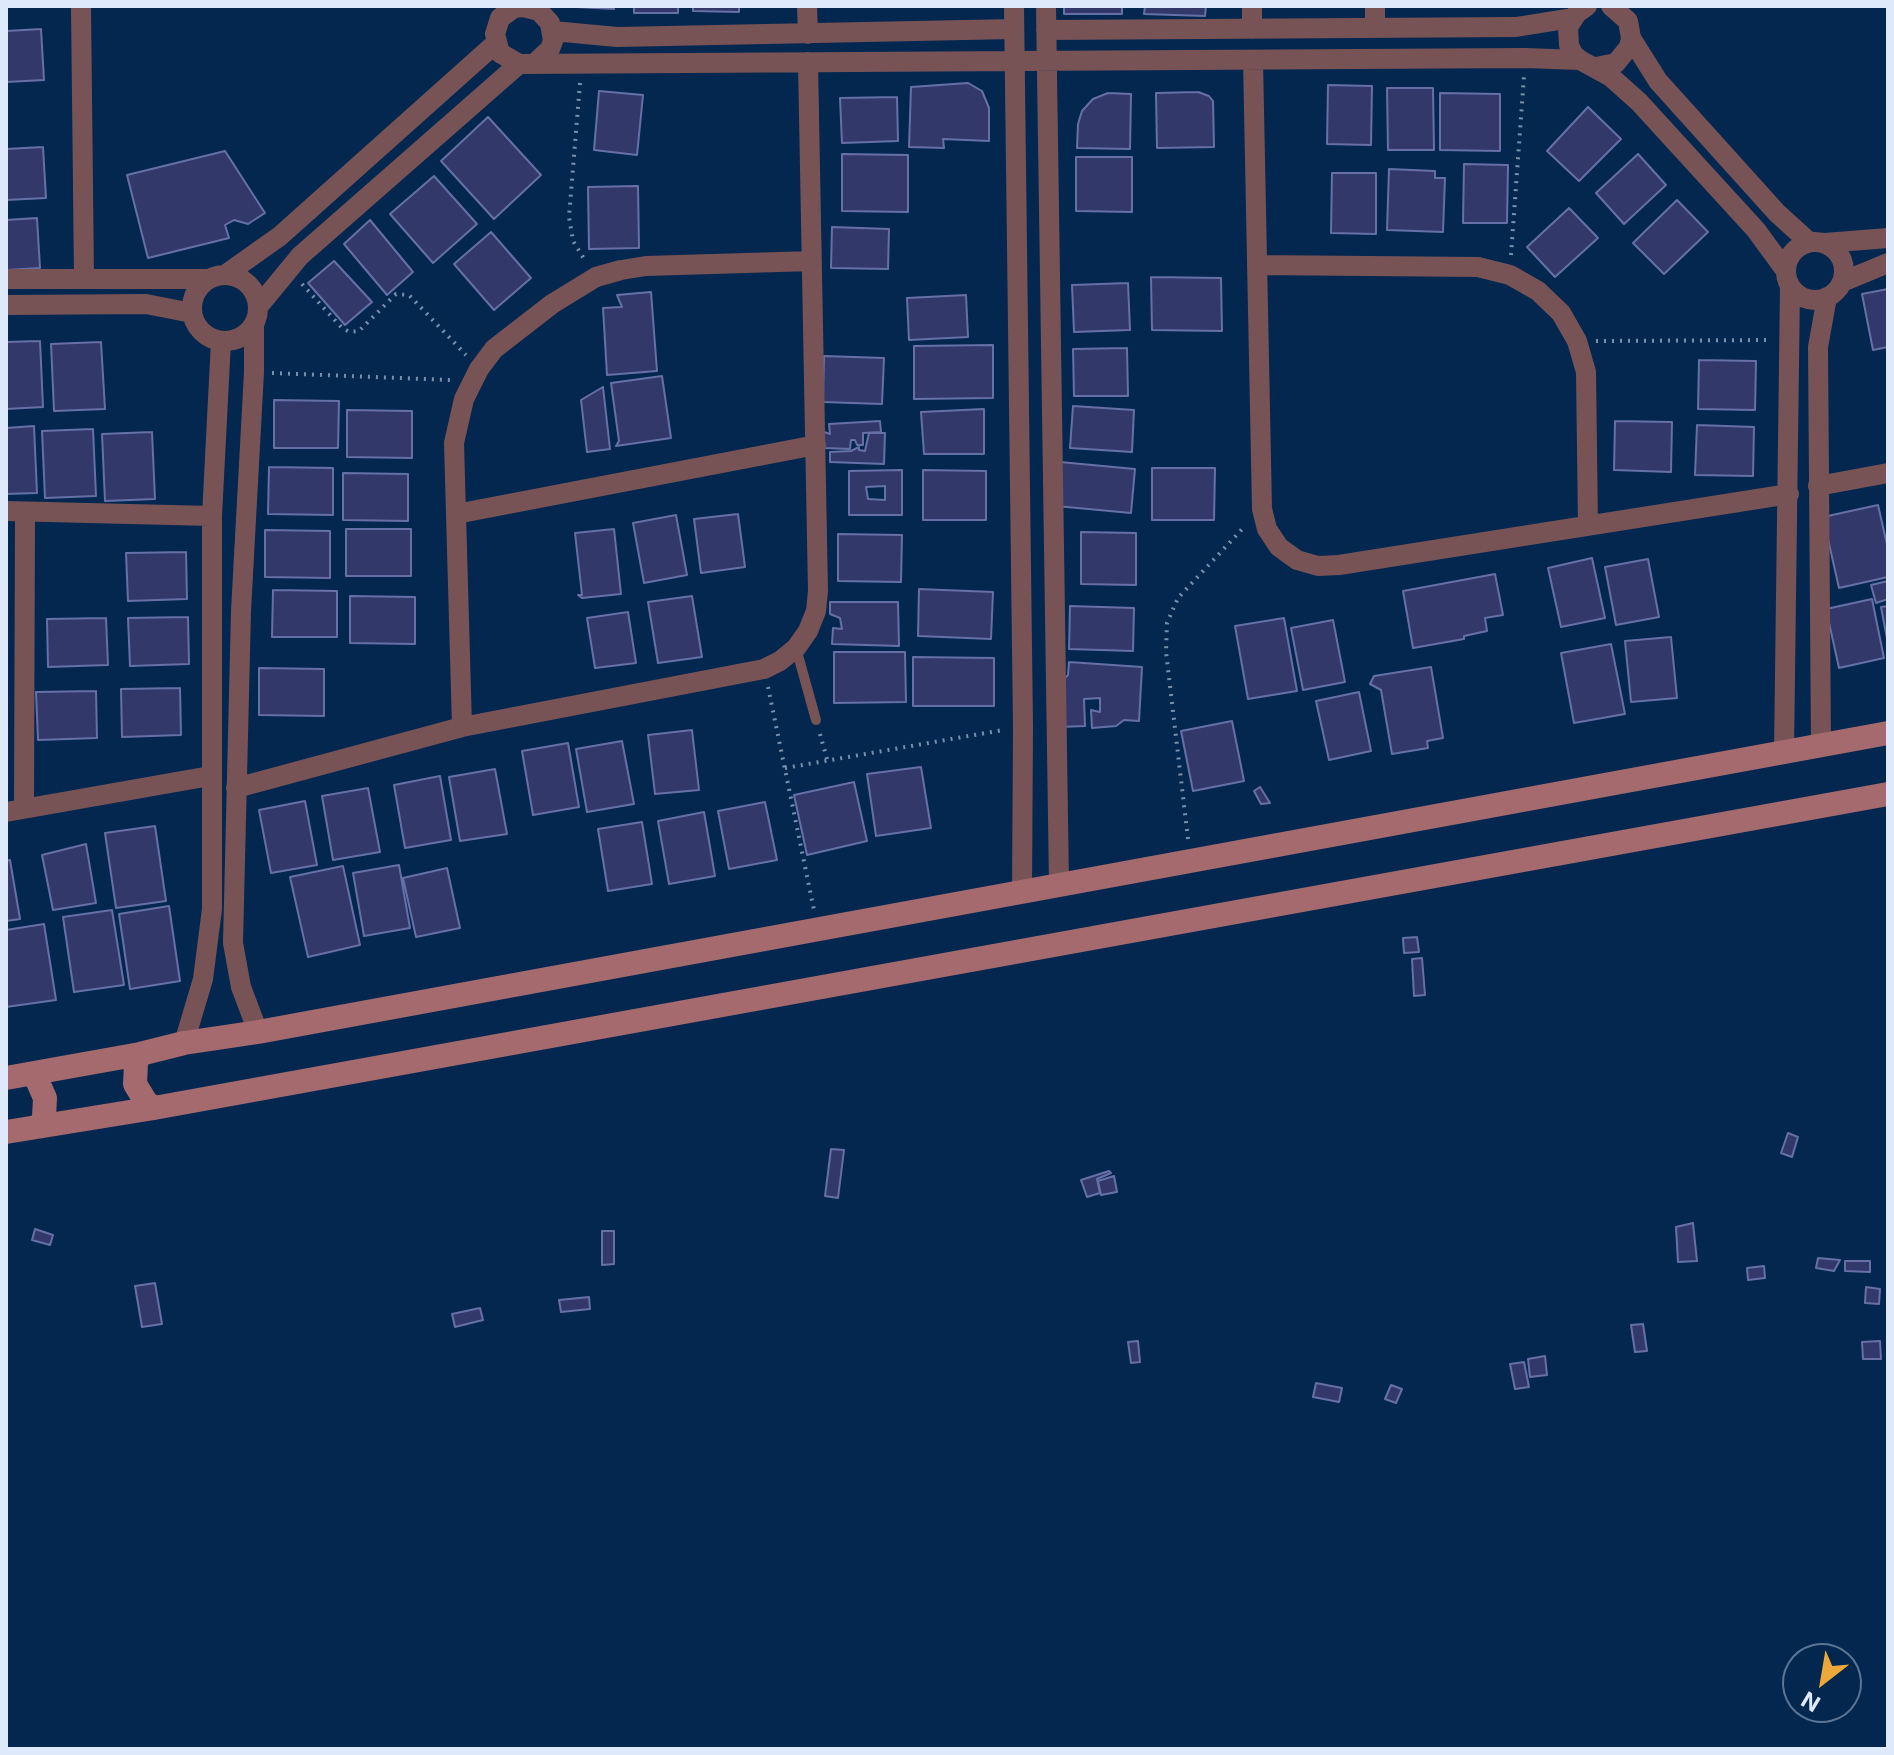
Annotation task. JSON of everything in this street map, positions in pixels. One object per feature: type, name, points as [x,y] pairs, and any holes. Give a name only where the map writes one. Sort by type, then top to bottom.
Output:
[{"type":"street","points":[[81,6],[84,278]]},
{"type":"street","points":[[523,6],[539,11],[550,23],[553,31],[550,49],[527,63],[288,268],[240,337],[221,341],[199,329],[192,313],[195,294],[280,236],[506,12],[523,6]]},
{"type":"street","points":[[807,6],[808,34]]},
{"type":"street","points":[[1014,6],[1020,386],[1022,892]]},
{"type":"street","points":[[1046,6],[1059,885]]},
{"type":"street","points":[[1252,6],[1252,29]]},
{"type":"street","points":[[1375,6],[1375,28]]},
{"type":"street","points":[[1611,6],[1628,21],[1658,81],[1777,213],[1840,255],[1843,263],[1842,282]]},
{"type":"street","points":[[1046,30],[1516,27],[1581,9]]},
{"type":"street","points":[[1581,9],[1567,36],[1569,45],[1588,64],[1639,102],[1756,230],[1796,293],[1811,299],[1827,297]]},
{"type":"street","points":[[496,25],[500,53],[527,63],[1525,58],[1588,64],[1616,63],[1624,56],[1628,21]]},
{"type":"street","points":[[553,31],[617,37],[1014,29]]},
{"type":"street","points":[[1253,60],[1262,509],[1267,529],[1279,547],[1297,560],[1318,566],[1789,494]]},
{"type":"street","points":[[236,788],[462,727],[764,669],[796,648],[808,631],[816,611],[818,591],[808,62]]},
{"type":"street","points":[[1784,752],[1792,340],[1788,279],[1792,252],[1817,242],[1888,238]]},
{"type":"street","points":[[462,727],[454,443],[458,420],[476,375],[494,349],[573,289],[596,277],[621,270],[646,266],[812,261]]},
{"type":"street","points":[[1821,746],[1818,347],[1827,297],[1842,282],[1888,263]]},
{"type":"street","points":[[1257,265],[1478,267],[1510,275],[1546,298],[1561,313],[1577,341],[1586,372],[1588,526]]},
{"type":"street","points":[[192,313],[146,304],[12,305],[12,279],[217,277],[244,281],[256,297],[241,611],[233,943],[241,987],[258,1032]]},
{"type":"street","points":[[184,1043],[203,979],[210,934],[212,516],[221,341]]},
{"type":"street","points":[[1020,386],[1051,385]]},
{"type":"street","points":[[456,514],[816,445]]},
{"type":"street","points":[[1818,486],[1888,473]]},
{"type":"street","points":[[210,776],[15,810],[15,511],[212,516]]},
{"type":"street","points":[[1021,573],[1054,573]]},
{"type":"street","points":[[212,614],[241,611]]},
{"type":"street","points":[[18,1076],[184,1043],[258,1032],[1888,733]]},
{"type":"street","points":[[6,1132],[154,1108],[1888,794]]},
{"type":"street","points":[[140,1054],[136,1063],[135,1084],[146,1102],[154,1108]]},
{"type":"street","points":[[18,1076],[42,1088],[44,1117],[40,1126]]},
{"type":"lane","points":[[796,648],[816,720]]},
{"type":"path","points":[[1510,275],[1525,58]]},
{"type":"path","points":[[582,62],[569,217],[573,241],[596,277]]},
{"type":"path","points":[[288,268],[342,328],[350,332],[359,331],[396,294],[409,295],[476,375]]},
{"type":"path","points":[[1577,341],[1792,340]]},
{"type":"path","points":[[254,372],[476,375]]},
{"type":"path","points":[[1190,861],[1166,652],[1167,623],[1178,598],[1262,509]]},
{"type":"path","points":[[764,669],[818,929]]},
{"type":"path","points":[[816,720],[827,759]]},
{"type":"path","points":[[785,768],[1023,727]]},
{"type":"building","points":[[557,6],[614,6],[614,9]]},
{"type":"building","points":[[634,6],[678,6],[678,13],[634,13]]},
{"type":"building","points":[[693,6],[739,6],[739,12],[693,11]]},
{"type":"building","points":[[1064,6],[1122,6],[1122,14],[1064,14]]},
{"type":"building","points":[[1145,6],[1206,6],[1205,16],[1144,14]]},
{"type":"building","points":[[41,29],[44,80],[6,82],[6,31]]},
{"type":"building","points":[[968,83],[982,91],[989,108],[989,141],[943,139],[944,148],[909,147],[911,87]]},
{"type":"building","points":[[1328,85],[1372,86],[1371,145],[1327,144]]},
{"type":"building","points":[[1387,88],[1433,88],[1434,150],[1388,150]]},
{"type":"building","points":[[599,91],[643,95],[637,155],[594,150]]},
{"type":"building","points":[[1198,92],[1213,101],[1214,147],[1157,148],[1156,93]]},
{"type":"building","points":[[1108,93],[1131,94],[1130,149],[1077,148],[1082,111],[1093,99]]},
{"type":"building","points":[[1440,93],[1500,94],[1500,151],[1440,150]]},
{"type":"building","points":[[897,97],[898,141],[842,143],[840,98]]},
{"type":"building","points":[[1588,107],[1621,139],[1579,181],[1547,151]]},
{"type":"building","points":[[488,117],[541,175],[494,219],[441,161]]},
{"type":"building","points":[[43,147],[46,198],[6,200],[6,149]]},
{"type":"building","points":[[225,151],[265,213],[248,224],[234,220],[225,225],[229,238],[148,258],[127,175]]},
{"type":"building","points":[[842,154],[908,155],[908,212],[842,211]]},
{"type":"building","points":[[1638,154],[1666,185],[1624,224],[1596,193]]},
{"type":"building","points":[[1076,157],[1132,157],[1132,212],[1076,211]]},
{"type":"building","points":[[1464,164],[1508,165],[1507,223],[1463,223]]},
{"type":"building","points":[[1389,169],[1435,171],[1435,178],[1445,178],[1443,232],[1387,230]]},
{"type":"building","points":[[1332,173],[1376,173],[1376,234],[1331,233]]},
{"type":"building","points":[[434,176],[477,224],[433,263],[390,214]]},
{"type":"building","points":[[638,186],[639,248],[589,249],[588,187]]},
{"type":"building","points":[[1677,200],[1708,232],[1664,274],[1633,243]]},
{"type":"building","points":[[1569,208],[1598,238],[1555,277],[1527,247]]},
{"type":"building","points":[[37,218],[40,268],[6,270],[6,220]]},
{"type":"building","points":[[370,220],[413,272],[387,295],[344,244]]},
{"type":"building","points":[[832,227],[889,229],[888,269],[831,268]]},
{"type":"building","points":[[491,232],[531,278],[494,310],[454,264]]},
{"type":"building","points":[[334,261],[372,302],[345,325],[308,283]]},
{"type":"building","points":[[1151,277],[1221,278],[1222,331],[1152,330]]},
{"type":"building","points":[[1128,283],[1130,330],[1074,332],[1072,285]]},
{"type":"building","points":[[1888,289],[1888,347],[1873,350],[1862,294]]},
{"type":"building","points":[[651,292],[657,371],[607,375],[603,308],[622,307],[617,295]]},
{"type":"building","points":[[966,295],[968,337],[909,340],[907,298]]},
{"type":"building","points":[[40,341],[43,407],[6,409],[6,342]]},
{"type":"building","points":[[101,342],[105,409],[54,411],[51,344]]},
{"type":"building","points":[[993,345],[993,398],[914,399],[914,346]]},
{"type":"building","points":[[1127,348],[1128,396],[1074,396],[1073,349]]},
{"type":"building","points":[[824,356],[884,358],[882,404],[823,402]]},
{"type":"building","points":[[1699,360],[1756,361],[1755,410],[1698,409]]},
{"type":"building","points":[[662,376],[671,438],[616,446],[619,441],[611,383]]},
{"type":"building","points":[[603,387],[610,449],[587,452],[581,400]]},
{"type":"building","points":[[274,400],[339,401],[338,448],[274,448]]},
{"type":"building","points":[[1073,406],[1134,410],[1132,452],[1070,448]]},
{"type":"building","points":[[984,409],[984,454],[924,454],[921,412]]},
{"type":"building","points":[[347,410],[412,411],[412,458],[347,457]]},
{"type":"building","points":[[880,421],[881,432],[863,433],[863,445],[851,440],[850,449],[824,448],[824,432],[830,434],[829,424]]},
{"type":"building","points":[[1615,421],[1672,422],[1671,472],[1614,470]]},
{"type":"building","points":[[1697,425],[1754,427],[1753,476],[1695,475]]},
{"type":"building","points":[[34,426],[37,493],[6,494],[6,428]]},
{"type":"building","points":[[93,429],[96,496],[45,498],[42,431]]},
{"type":"building","points":[[152,432],[155,499],[105,501],[102,434]]},
{"type":"building","points":[[869,433],[885,433],[884,464],[830,462],[830,452],[851,451],[859,447],[859,450],[865,451]]},
{"type":"building","points":[[1060,462],[1135,469],[1131,513],[1056,506]]},
{"type":"building","points":[[269,467],[333,468],[333,515],[268,514]]},
{"type":"building","points":[[1152,468],[1215,468],[1214,520],[1152,520]]},
{"type":"building","points":[[902,470],[902,515],[849,515],[849,471]],"holes":[[[885,486],[885,500],[868,499],[866,487]]]},
{"type":"building","points":[[923,470],[986,471],[986,520],[923,520]]},
{"type":"building","points":[[343,473],[408,474],[408,521],[343,520]]},
{"type":"building","points":[[1878,505],[1888,549],[1888,577],[1839,588],[1823,517]]},
{"type":"building","points":[[738,514],[745,567],[701,573],[694,519]]},
{"type":"building","points":[[676,515],[687,575],[644,583],[633,523]]},
{"type":"building","points":[[346,529],[411,529],[411,576],[346,576]]},
{"type":"building","points":[[614,529],[621,594],[582,598],[578,595],[582,595],[575,533]]},
{"type":"building","points":[[265,530],[330,531],[330,578],[265,577]]},
{"type":"building","points":[[1081,532],[1136,533],[1136,585],[1081,584]]},
{"type":"building","points":[[838,534],[902,535],[901,582],[838,581]]},
{"type":"building","points":[[186,552],[187,599],[128,601],[126,553]]},
{"type":"building","points":[[1592,558],[1605,618],[1561,627],[1548,568]]},
{"type":"building","points":[[1648,559],[1659,617],[1616,625],[1605,567]]},
{"type":"building","points":[[1495,574],[1503,615],[1485,618],[1487,631],[1464,636],[1464,639],[1413,648],[1403,591]]},
{"type":"building","points":[[1888,581],[1888,599],[1876,603],[1871,585]]},
{"type":"building","points":[[919,589],[993,592],[991,639],[918,636]]},
{"type":"building","points":[[273,590],[337,591],[337,637],[272,637]]},
{"type":"building","points":[[350,596],[415,597],[415,644],[350,643]]},
{"type":"building","points":[[692,596],[702,657],[658,663],[648,602]]},
{"type":"building","points":[[1872,599],[1884,658],[1839,668],[1826,609]]},
{"type":"building","points":[[830,602],[898,602],[899,646],[832,644],[833,628],[842,629],[840,618],[830,614]]},
{"type":"building","points":[[1070,606],[1134,608],[1133,651],[1069,649]]},
{"type":"building","points":[[1888,606],[1888,644],[1881,607]]},
{"type":"building","points":[[628,612],[636,663],[595,668],[587,618]]},
{"type":"building","points":[[188,617],[189,664],[130,666],[128,618]]},
{"type":"building","points":[[106,618],[108,665],[48,667],[47,619]]},
{"type":"building","points":[[1284,618],[1297,691],[1248,699],[1235,626]]},
{"type":"building","points":[[1333,620],[1345,682],[1303,690],[1291,628]]},
{"type":"building","points":[[1671,637],[1677,698],[1631,702],[1625,641]]},
{"type":"building","points":[[1611,644],[1625,714],[1574,723],[1561,653]]},
{"type":"building","points":[[834,652],[905,652],[906,702],[834,703]]},
{"type":"building","points":[[913,657],[994,658],[994,706],[913,706]]},
{"type":"building","points":[[1069,662],[1142,667],[1139,721],[1124,720],[1116,726],[1092,728],[1091,710],[1100,712],[1100,698],[1084,699],[1085,726],[1060,727],[1059,684],[1068,675]]},
{"type":"building","points":[[1431,667],[1443,738],[1427,741],[1428,748],[1392,754],[1381,690],[1370,684],[1374,676]]},
{"type":"building","points":[[259,668],[324,669],[324,716],[259,715]]},
{"type":"building","points":[[180,688],[181,735],[122,737],[121,689]]},
{"type":"building","points":[[96,691],[97,738],[38,740],[36,692]]},
{"type":"building","points":[[1359,692],[1371,751],[1329,760],[1316,701]]},
{"type":"building","points":[[1232,721],[1244,781],[1193,791],[1181,731]]},
{"type":"building","points":[[692,730],[699,790],[655,794],[648,735]]},
{"type":"building","points":[[622,741],[634,804],[587,812],[576,749]]},
{"type":"building","points":[[568,743],[579,807],[533,815],[522,751]]},
{"type":"building","points":[[921,767],[931,828],[876,836],[867,774]]},
{"type":"building","points":[[495,769],[507,834],[460,841],[449,777]]},
{"type":"building","points":[[440,776],[451,840],[405,848],[394,785]]},
{"type":"building","points":[[854,782],[867,841],[807,855],[794,795]]},
{"type":"building","points":[[1260,787],[1270,803],[1261,804],[1254,791]]},
{"type":"building","points":[[368,788],[380,852],[333,860],[322,796]]},
{"type":"building","points":[[305,801],[317,865],[271,873],[259,810]]},
{"type":"building","points":[[765,802],[777,860],[729,869],[718,811]]},
{"type":"building","points":[[704,812],[715,876],[669,884],[658,821]]},
{"type":"building","points":[[642,822],[652,884],[608,891],[598,829]]},
{"type":"building","points":[[155,826],[166,901],[116,908],[105,833]]},
{"type":"building","points":[[86,844],[96,903],[53,910],[42,855]]},
{"type":"building","points":[[10,860],[20,919],[6,921],[6,861]]},
{"type":"building","points":[[399,865],[410,928],[364,936],[353,873]]},
{"type":"building","points":[[343,866],[360,945],[308,957],[290,877]]},
{"type":"building","points":[[447,868],[460,928],[416,937],[403,878]]},
{"type":"building","points":[[169,906],[180,981],[130,989],[119,914]]},
{"type":"building","points":[[112,910],[124,985],[74,992],[63,917]]},
{"type":"building","points":[[44,924],[56,1000],[6,1007],[6,930]]},
{"type":"building","points":[[1417,937],[1419,952],[1404,953],[1403,938]]},
{"type":"building","points":[[1422,958],[1425,995],[1414,996],[1412,959]]},
{"type":"building","points":[[1788,1133],[1798,1137],[1792,1157],[1781,1153]]},
{"type":"building","points":[[831,1149],[844,1150],[838,1198],[825,1196]]},
{"type":"building","points":[[1109,1171],[1111,1173],[1097,1179],[1100,1193],[1087,1197],[1081,1180]]},
{"type":"building","points":[[1114,1176],[1117,1192],[1101,1195],[1098,1181]]},
{"type":"building","points":[[1693,1223],[1697,1261],[1678,1262],[1676,1227]]},
{"type":"building","points":[[35,1229],[53,1235],[50,1245],[32,1240]]},
{"type":"building","points":[[602,1231],[614,1231],[614,1264],[602,1265]]},
{"type":"building","points":[[1818,1258],[1840,1260],[1834,1271],[1816,1268]]},
{"type":"building","points":[[1845,1261],[1870,1261],[1870,1272],[1845,1271]]},
{"type":"building","points":[[1764,1266],[1765,1278],[1748,1280],[1747,1268]]},
{"type":"building","points":[[155,1283],[162,1324],[142,1327],[135,1286]]},
{"type":"building","points":[[1866,1287],[1880,1289],[1879,1304],[1865,1303]]},
{"type":"building","points":[[589,1297],[590,1309],[561,1312],[559,1300]]},
{"type":"building","points":[[480,1308],[483,1320],[455,1327],[452,1314]]},
{"type":"building","points":[[1643,1324],[1647,1351],[1635,1352],[1631,1325]]},
{"type":"building","points":[[1138,1341],[1140,1362],[1131,1363],[1128,1342]]},
{"type":"building","points":[[1880,1341],[1881,1359],[1863,1359],[1862,1342]]},
{"type":"building","points":[[1545,1356],[1547,1375],[1530,1377],[1528,1359]]},
{"type":"building","points":[[1524,1362],[1529,1387],[1515,1389],[1510,1364]]},
{"type":"building","points":[[1316,1383],[1342,1388],[1339,1402],[1313,1397]]},
{"type":"building","points":[[1391,1385],[1402,1389],[1396,1403],[1385,1399]]}]
